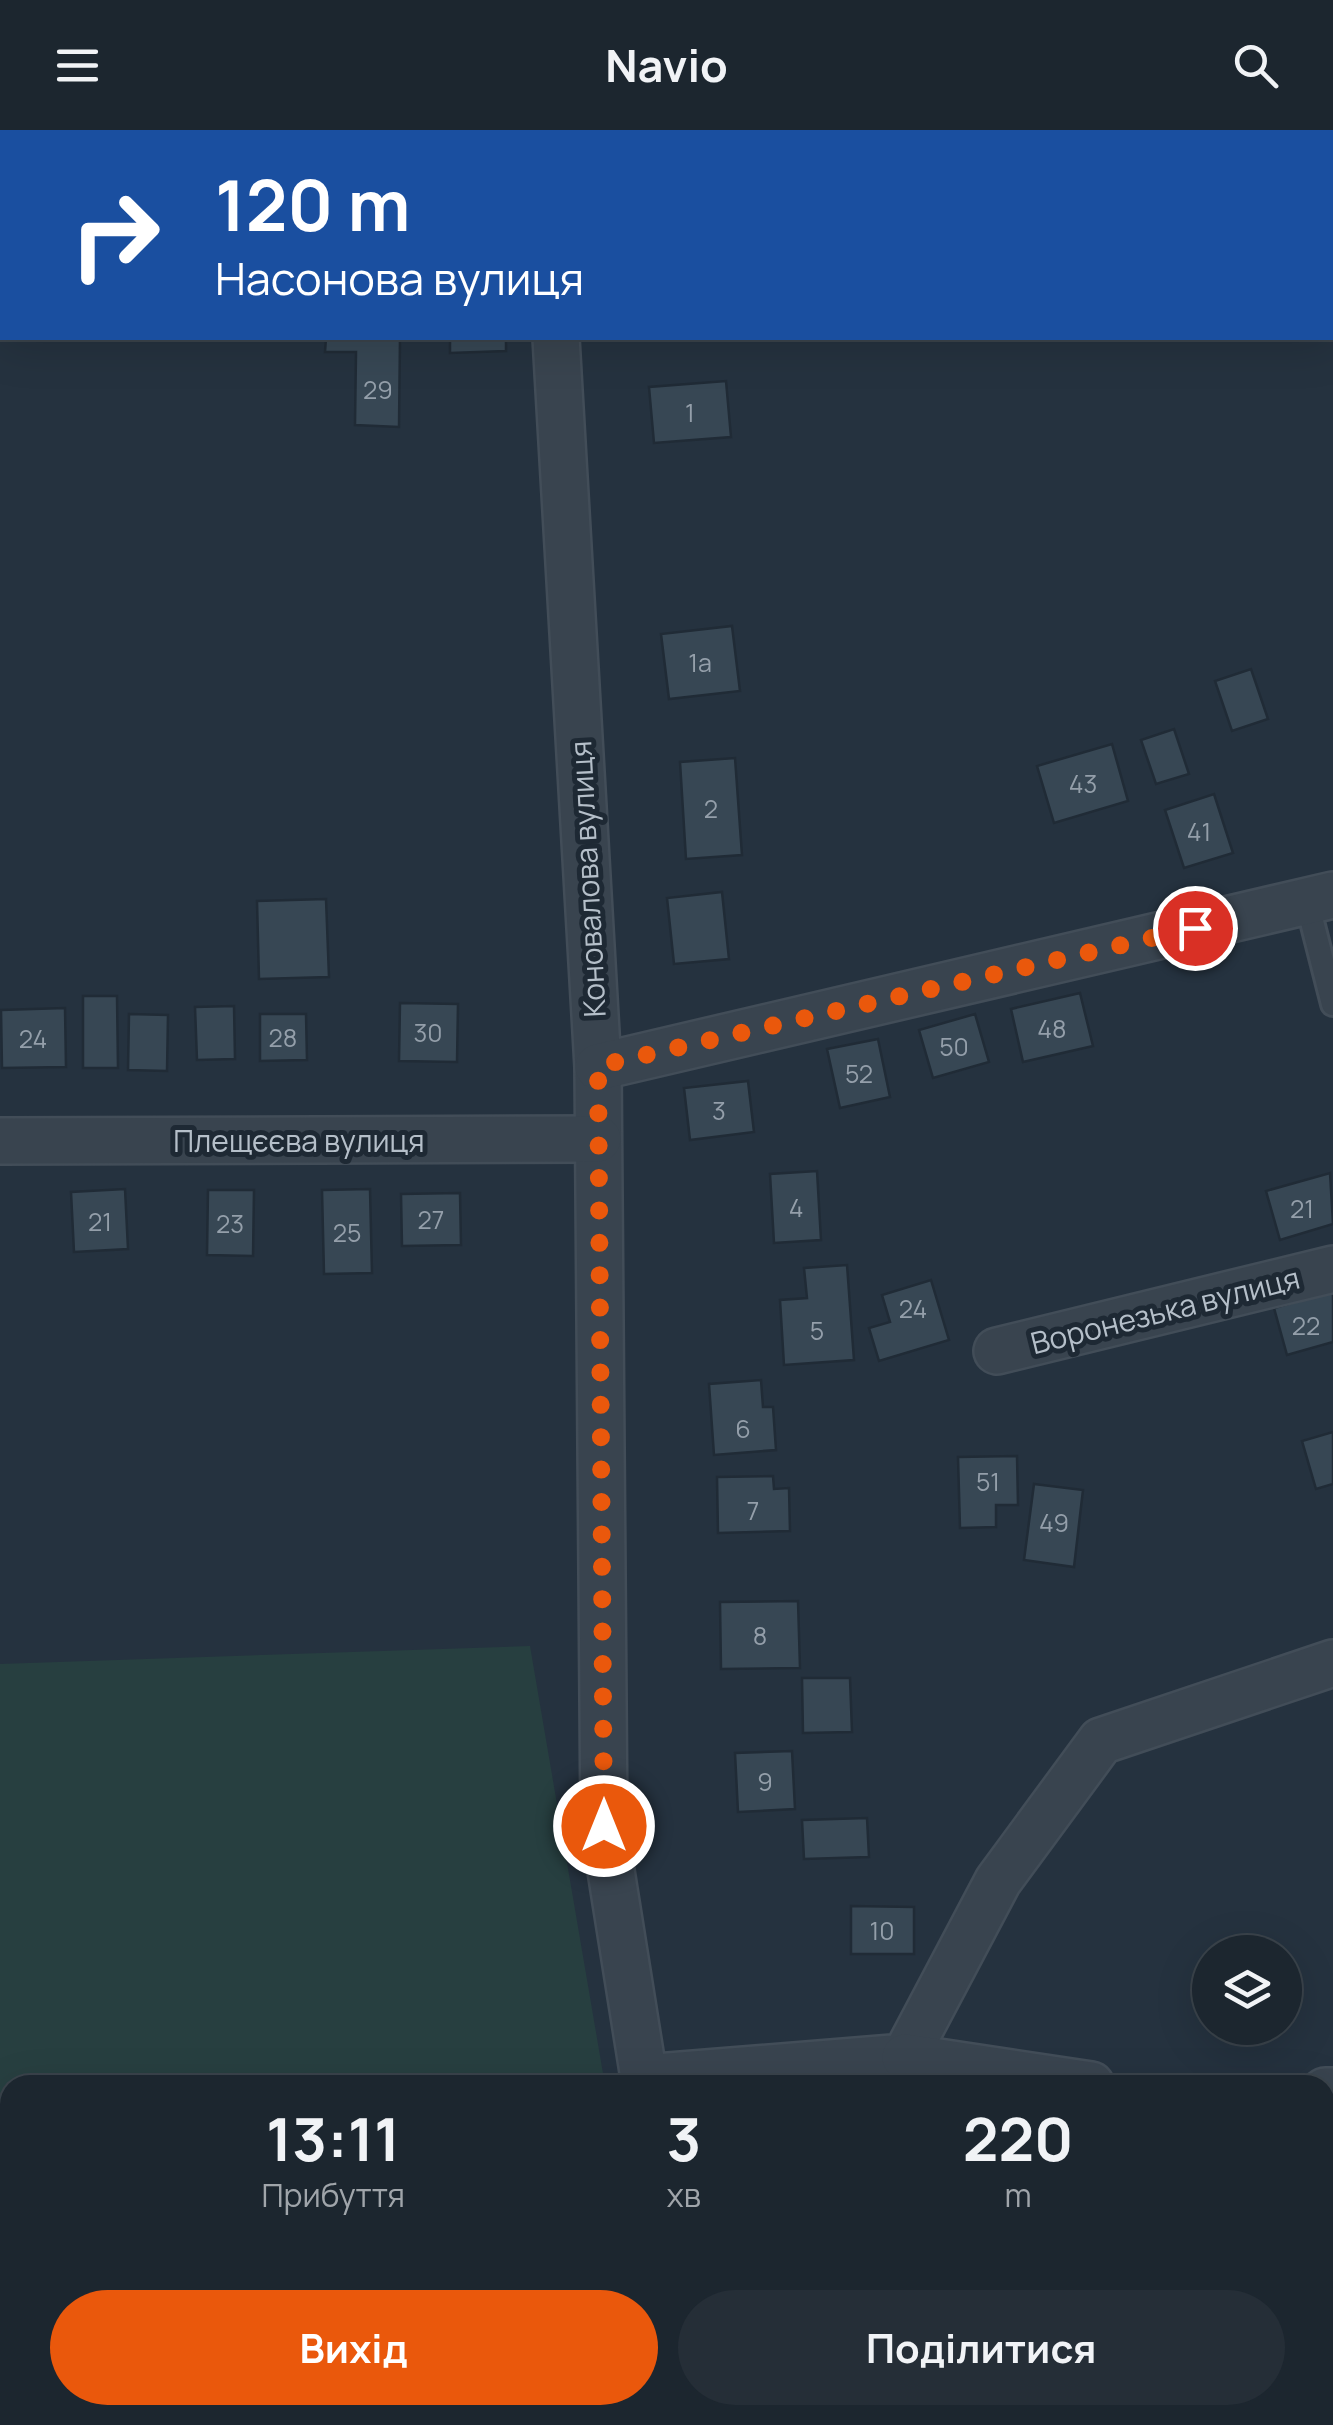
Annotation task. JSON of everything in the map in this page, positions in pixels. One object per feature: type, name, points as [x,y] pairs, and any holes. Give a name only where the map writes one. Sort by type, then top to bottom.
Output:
[{"type":"street","name":"Коновалова вулиця","points":[[556,340],[598,1066],[604,1826],[644,2075]]},
{"type":"street","points":[[598,1066],[1320,899]]},
{"type":"street","name":"Плещєєва вулиця","points":[[0,1141],[598,1139]]},
{"type":"street","name":"Воронезька вулиця","points":[[997,1351],[1333,1270]]},
{"type":"street","points":[[905,2057],[998,1881],[1102,1741],[1333,1663]]},
{"type":"street","points":[[718,2075],[905,2057],[1025,2075]]},
{"type":"lane","points":[[1320,899],[1333,1004]]},
{"type":"green space","points":[[530,1646],[603,2075],[0,2075],[0,1664]]},
{"type":"building","points":[[326,340],[400,340],[399,427],[355,425],[356,352],[325,352]]},
{"type":"building","points":[[450,340],[506,340],[506,351],[450,353]]},
{"type":"building","points":[[726,381],[731,437],[654,443],[649,387]]},
{"type":"building","points":[[732,626],[740,691],[669,699],[661,634]]},
{"type":"building","points":[[1251,669],[1268,719],[1232,731],[1215,681]]},
{"type":"building","points":[[1174,729],[1189,774],[1156,784],[1141,740]]},
{"type":"building","points":[[1112,744],[1128,801],[1054,823],[1037,766]]},
{"type":"building","points":[[735,758],[742,855],[686,859],[680,762]]},
{"type":"building","points":[[1214,794],[1233,853],[1184,868],[1165,810]]},
{"type":"building","points":[[722,892],[729,959],[674,964],[667,898]]},
{"type":"building","points":[[326,899],[329,977],[259,979],[257,901]]},
{"type":"building","points":[[1080,993],[1093,1046],[1023,1062],[1011,1009]]},
{"type":"building","points":[[83,996],[117,996],[118,1068],[83,1068]]},
{"type":"building","points":[[400,1003],[458,1004],[457,1062],[399,1061]]},
{"type":"building","points":[[234,1006],[235,1059],[197,1060],[195,1007]]},
{"type":"building","points":[[65,1008],[66,1067],[2,1068],[1,1010]]},
{"type":"building","points":[[129,1014],[168,1015],[167,1071],[128,1070]]},
{"type":"building","points":[[260,1014],[306,1014],[307,1060],[260,1061]]},
{"type":"building","points":[[975,1014],[989,1062],[933,1078],[919,1030]]},
{"type":"building","points":[[878,1039],[890,1097],[840,1108],[827,1049]]},
{"type":"building","points":[[748,1081],[754,1132],[690,1140],[684,1088]]},
{"type":"building","points":[[817,1171],[821,1240],[774,1243],[770,1174]]},
{"type":"building","points":[[1330,1173],[1333,1224],[1280,1240],[1266,1191]]},
{"type":"building","points":[[125,1189],[128,1249],[74,1252],[71,1192]]},
{"type":"building","points":[[370,1189],[372,1273],[324,1274],[322,1190]]},
{"type":"building","points":[[208,1190],[254,1190],[253,1256],[207,1255]]},
{"type":"building","points":[[460,1193],[461,1245],[402,1246],[401,1194]]},
{"type":"building","points":[[847,1265],[854,1360],[784,1365],[780,1300],[807,1298],[804,1268]]},
{"type":"building","points":[[931,1280],[949,1340],[879,1361],[869,1328],[890,1322],[882,1295]]},
{"type":"building","points":[[1333,1291],[1333,1342],[1287,1355],[1274,1308]]},
{"type":"building","points":[[761,1380],[763,1407],[773,1407],[776,1450],[714,1455],[709,1384]]},
{"type":"building","points":[[1333,1432],[1333,1484],[1316,1489],[1302,1441]]},
{"type":"building","points":[[1017,1456],[1018,1505],[996,1505],[996,1527],[960,1528],[958,1457]]},
{"type":"building","points":[[773,1476],[774,1489],[789,1488],[790,1531],[718,1533],[717,1477]]},
{"type":"building","points":[[1034,1484],[1083,1490],[1074,1567],[1024,1560]]},
{"type":"building","points":[[798,1601],[800,1668],[721,1669],[720,1602]]},
{"type":"building","points":[[802,1678],[850,1678],[852,1732],[803,1733]]},
{"type":"building","points":[[792,1751],[795,1809],[738,1812],[735,1753]]},
{"type":"building","points":[[867,1818],[869,1857],[804,1859],[802,1820]]},
{"type":"building","points":[[851,1906],[914,1907],[914,1954],[851,1954]]},
{"type":"route","points":[[604,1826],[598,1066],[1195,928]]}]
